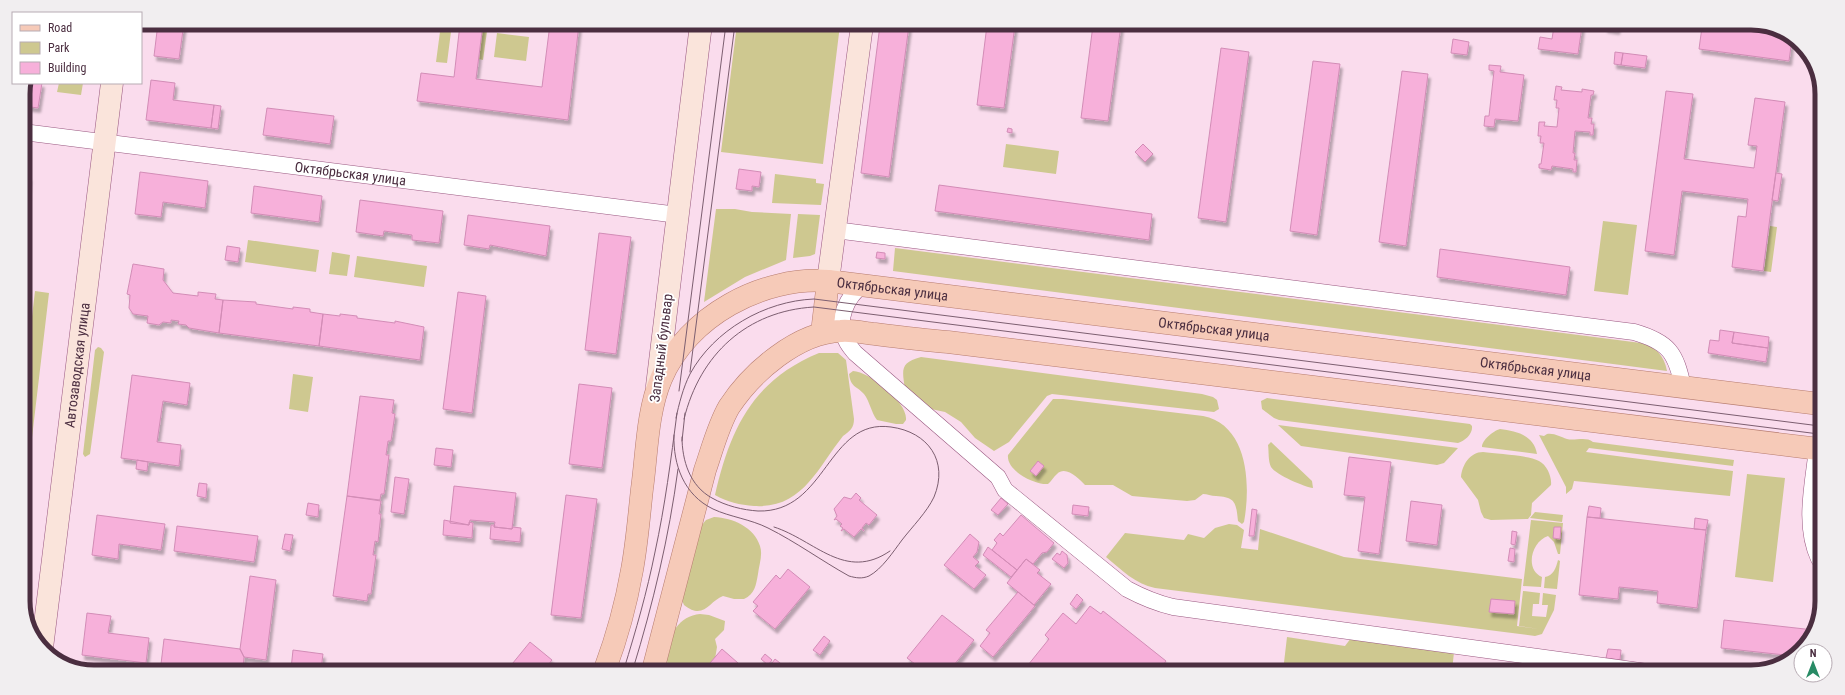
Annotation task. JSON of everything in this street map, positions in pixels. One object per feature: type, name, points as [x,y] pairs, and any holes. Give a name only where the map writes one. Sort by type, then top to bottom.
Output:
[{"type":"main road","name":"Октябрьская улица","points":[[656,394],[667,366],[686,341],[710,318],[727,306],[742,298],[780,284],[801,281],[828,281],[1815,403]]},
{"type":"main road","points":[[828,281],[829,325]]},
{"type":"main road","points":[[654,665],[704,477],[716,438],[729,408],[751,380],[789,348],[829,325],[1815,444]]},
{"type":"main road","name":"Западный бульвар","points":[[607,665],[617,634],[632,569],[656,394]]},
{"type":"street","name":"Западный бульвар","points":[[656,394],[700,30]]},
{"type":"street","points":[[828,281],[861,30]]},
{"type":"street","name":"Автозаводская улица","points":[[43,640],[112,84]]},
{"type":"street","name":"Октябрьская улица","points":[[30,133],[678,215]]},
{"type":"street","points":[[835,230],[1634,332],[1650,337],[1669,349],[1678,364],[1683,387]]},
{"type":"street","points":[[863,285],[854,291],[829,325],[845,339],[855,353],[998,477],[1005,490],[1127,589],[1154,602],[1181,608],[1596,665]]},
{"type":"street","points":[[1815,480],[1810,525],[1813,547],[1815,551]]},
{"type":"green space","points":[[440,30],[451,30],[447,63],[436,62]]},
{"type":"green space","points":[[482,30],[487,30],[483,60],[479,59]]},
{"type":"green space","points":[[736,30],[839,30],[823,164],[721,152]]},
{"type":"green space","points":[[497,33],[529,37],[526,61],[494,57]]},
{"type":"green space","points":[[59,84],[83,84],[81,95],[57,92]]},
{"type":"green space","points":[[1006,144],[1059,151],[1056,174],[1003,167]]},
{"type":"green space","points":[[775,174],[816,179],[816,183],[824,184],[821,205],[772,203]]},
{"type":"green space","points":[[716,209],[735,209],[752,212],[791,214],[786,260],[745,277],[704,302]]},
{"type":"green space","points":[[798,214],[820,215],[815,254],[793,258]]},
{"type":"green space","points":[[1603,221],[1637,225],[1628,295],[1594,291]]},
{"type":"green space","points":[[1770,226],[1777,227],[1771,272],[1764,271]]},
{"type":"green space","points":[[248,240],[319,250],[316,272],[245,262]]},
{"type":"green space","points":[[895,248],[1641,343],[1655,349],[1658,352],[1664,360],[1667,371],[893,271]]},
{"type":"green space","points":[[332,252],[350,255],[347,276],[329,274]]},
{"type":"green space","points":[[357,256],[427,266],[424,287],[354,277]]},
{"type":"green space","points":[[35,291],[49,293],[30,454],[30,334]]},
{"type":"green space","points":[[98,347],[104,352],[90,454],[85,457],[83,454],[95,350]]},
{"type":"green space","points":[[819,353],[838,353],[846,360],[854,419],[851,429],[843,436],[807,484],[796,494],[784,501],[771,505],[754,506],[734,503],[715,495],[728,449],[737,428],[748,409],[761,392],[777,377],[796,364]]},
{"type":"green space","points":[[921,357],[1202,394],[1213,397],[1217,400],[1219,409],[1214,412],[1052,394],[1047,396],[1009,442],[994,451],[975,438],[961,422],[945,412],[931,409],[905,389],[903,372],[906,364]]},
{"type":"green space","points":[[853,371],[878,382],[895,397],[905,413],[906,420],[903,424],[877,420],[864,394],[851,382],[849,374]]},
{"type":"green space","points":[[293,374],[313,377],[308,412],[289,409]]},
{"type":"green space","points":[[1267,398],[1470,424],[1472,429],[1468,437],[1458,443],[1279,420],[1262,409],[1261,401]]},
{"type":"green space","points":[[1053,399],[1203,416],[1218,422],[1229,431],[1238,443],[1243,458],[1247,491],[1244,522],[1242,524],[1238,521],[1237,510],[1234,502],[1228,498],[1203,494],[1195,500],[1187,501],[1132,496],[1113,485],[1085,485],[1072,474],[1064,471],[1057,474],[1048,484],[1042,484],[1022,476],[1012,466],[1008,455]]},
{"type":"green space","points":[[1278,425],[1458,448],[1444,463],[1437,465],[1301,446]]},
{"type":"green space","points":[[1500,429],[1512,431],[1528,438],[1532,442],[1537,454],[1482,447],[1482,444],[1488,436]]},
{"type":"green space","points":[[1547,434],[1567,439],[1587,439],[1593,442],[1734,460],[1733,466],[1589,448],[1586,452],[1733,471],[1730,496],[1574,481],[1572,489],[1566,494],[1566,487],[1539,435],[1544,436]]},
{"type":"green space","points":[[1271,442],[1312,481],[1313,488],[1284,477],[1271,467],[1268,445]]},
{"type":"green space","points":[[1483,452],[1534,459],[1542,463],[1547,468],[1550,475],[1551,485],[1532,503],[1531,515],[1528,519],[1491,520],[1484,518],[1478,500],[1461,477],[1463,468],[1468,460],[1474,454]]},
{"type":"green space","points":[[1747,474],[1785,478],[1773,582],[1735,577]]},
{"type":"green space","points":[[1535,512],[1563,515],[1562,522],[1530,518]]},
{"type":"green space","points":[[714,517],[728,519],[742,525],[757,539],[761,553],[756,585],[751,595],[744,599],[734,599],[723,596],[701,611],[697,611],[684,605],[681,598],[701,526],[706,520]]},
{"type":"green space","points":[[1531,520],[1563,523],[1560,554],[1558,554],[1554,542],[1548,536],[1542,539],[1534,549],[1532,555],[1533,568],[1536,573],[1542,577],[1541,587],[1523,586]]},
{"type":"green space","points":[[1229,524],[1237,525],[1244,530],[1241,548],[1258,550],[1260,529],[1344,557],[1522,579],[1517,626],[1539,629],[1519,626],[1523,591],[1540,593],[1539,604],[1533,604],[1532,616],[1546,617],[1548,605],[1542,605],[1543,593],[1556,595],[1554,610],[1542,634],[1535,636],[1155,588],[1135,580],[1106,557],[1125,533],[1184,540],[1188,534],[1204,538],[1215,528]]},
{"type":"green space","points":[[1558,560],[1560,561],[1557,589],[1544,588],[1545,577],[1552,573]]},
{"type":"green space","points":[[700,614],[709,615],[725,621],[724,630],[715,639],[717,647],[715,659],[709,665],[668,665],[667,651],[672,634],[683,620]]},
{"type":"green space","points":[[1287,637],[1345,646],[1351,638],[1454,652],[1453,665],[1284,665]]},
{"type":"building","points":[[157,30],[183,30],[179,59],[154,56]]},
{"type":"building","points":[[459,30],[482,30],[476,79],[542,87],[549,30],[578,30],[568,120],[417,101],[421,73],[454,77]]},
{"type":"building","points":[[879,30],[908,30],[889,177],[861,173]]},
{"type":"building","points":[[986,30],[1014,30],[1004,108],[977,105]]},
{"type":"building","points":[[1092,30],[1120,30],[1108,121],[1081,118]]},
{"type":"building","points":[[1553,30],[1581,30],[1578,54],[1538,49],[1540,37],[1552,39]]},
{"type":"building","points":[[1702,30],[1764,31],[1780,37],[1791,45],[1789,61],[1699,49]]},
{"type":"building","points":[[1453,39],[1469,42],[1467,55],[1451,53]]},
{"type":"building","points":[[1221,48],[1249,52],[1226,222],[1198,218]]},
{"type":"building","points":[[1615,52],[1623,53],[1621,65],[1614,64]]},
{"type":"building","points":[[1623,53],[1647,56],[1645,68],[1621,65]]},
{"type":"building","points":[[1313,61],[1340,64],[1317,235],[1290,231]]},
{"type":"building","points":[[1489,65],[1501,66],[1500,72],[1524,75],[1518,121],[1495,119],[1494,127],[1484,126],[1485,116],[1489,116],[1494,71],[1489,70]]},
{"type":"building","points":[[1402,71],[1428,74],[1406,246],[1379,242]]},
{"type":"building","points":[[151,80],[175,83],[173,100],[214,105],[211,128],[146,120]]},
{"type":"building","points":[[31,84],[42,84],[38,108],[30,107]]},
{"type":"building","points":[[1556,86],[1562,87],[1561,90],[1582,92],[1582,89],[1594,91],[1593,95],[1591,95],[1588,118],[1592,118],[1591,124],[1594,124],[1593,135],[1590,135],[1590,132],[1575,131],[1573,153],[1575,153],[1574,160],[1577,160],[1576,172],[1573,172],[1573,169],[1552,166],[1551,170],[1539,168],[1544,143],[1540,143],[1541,136],[1538,136],[1539,122],[1545,122],[1544,126],[1557,127],[1559,108],[1556,108],[1557,100],[1554,100]]},
{"type":"building","points":[[1666,91],[1693,94],[1684,159],[1754,168],[1757,146],[1748,145],[1755,98],[1785,102],[1763,271],[1732,267],[1738,216],[1746,217],[1748,199],[1682,191],[1674,255],[1645,251]]},
{"type":"building","points":[[214,105],[221,106],[218,129],[211,128]]},
{"type":"building","points":[[267,108],[334,116],[330,144],[263,135]]},
{"type":"building","points":[[1008,128],[1012,129],[1012,133],[1007,132]]},
{"type":"building","points":[[1143,144],[1153,154],[1145,162],[1135,152]]},
{"type":"building","points":[[739,169],[761,172],[759,187],[752,186],[752,191],[736,189]]},
{"type":"building","points":[[140,172],[208,181],[205,208],[163,202],[161,217],[135,214]]},
{"type":"building","points":[[1776,173],[1782,174],[1778,201],[1772,200]]},
{"type":"building","points":[[939,185],[1152,214],[1149,240],[935,211]]},
{"type":"building","points":[[254,186],[322,196],[319,222],[251,213]]},
{"type":"building","points":[[360,200],[443,211],[439,243],[412,240],[412,235],[384,231],[383,236],[356,232]]},
{"type":"building","points":[[468,215],[550,226],[546,256],[490,245],[489,249],[464,245]]},
{"type":"building","points":[[599,233],[631,237],[616,354],[585,350]]},
{"type":"building","points":[[227,246],[240,248],[238,262],[225,260]]},
{"type":"building","points":[[1440,249],[1570,267],[1566,295],[1437,277]]},
{"type":"building","points":[[877,252],[885,253],[885,259],[876,258]]},
{"type":"building","points":[[133,264],[164,269],[163,280],[173,293],[198,296],[198,292],[216,294],[215,299],[223,300],[219,333],[189,328],[186,325],[178,324],[179,321],[171,320],[171,323],[163,322],[159,325],[147,323],[148,316],[133,314],[129,308],[130,295],[127,294]]},
{"type":"building","points":[[458,292],[486,296],[472,413],[443,409]]},
{"type":"building","points":[[223,300],[256,302],[256,304],[293,309],[293,307],[310,309],[310,312],[323,314],[319,346],[219,333]]},
{"type":"building","points":[[323,314],[357,316],[357,318],[395,323],[395,321],[424,327],[420,360],[319,346]]},
{"type":"building","points":[[1720,330],[1734,332],[1732,343],[1768,348],[1766,362],[1708,353],[1710,340],[1719,341]]},
{"type":"building","points":[[1734,332],[1769,337],[1768,348],[1732,343]]},
{"type":"building","points":[[132,375],[190,383],[187,405],[163,401],[157,442],[181,445],[179,466],[121,458]]},
{"type":"building","points":[[579,384],[612,388],[602,468],[569,464]]},
{"type":"building","points":[[360,396],[394,400],[392,413],[395,414],[391,441],[388,441],[386,455],[389,455],[384,494],[381,494],[380,500],[347,496]]},
{"type":"building","points":[[436,448],[453,450],[451,467],[434,465]]},
{"type":"building","points":[[1349,457],[1391,462],[1379,554],[1358,551],[1365,497],[1344,495]]},
{"type":"building","points":[[137,460],[148,462],[147,471],[136,469]]},
{"type":"building","points":[[1038,461],[1044,466],[1036,476],[1030,471]]},
{"type":"building","points":[[395,477],[409,479],[404,514],[391,512]]},
{"type":"building","points":[[199,483],[207,484],[206,498],[197,496]]},
{"type":"building","points":[[454,486],[516,493],[512,529],[494,527],[495,522],[470,520],[469,525],[450,523]]},
{"type":"building","points":[[856,493],[861,498],[859,500],[877,515],[869,525],[866,523],[862,528],[864,531],[861,529],[854,537],[844,529],[841,531],[843,528],[840,526],[842,524],[836,519],[834,520],[837,516],[834,509],[844,497],[851,499]]},
{"type":"building","points":[[566,495],[597,499],[581,618],[551,615]]},
{"type":"building","points":[[347,496],[381,501],[378,542],[375,541],[373,555],[376,555],[371,594],[368,594],[367,601],[333,596]]},
{"type":"building","points":[[1001,498],[1008,504],[998,515],[991,510]]},
{"type":"building","points":[[1411,501],[1442,505],[1437,545],[1406,541]]},
{"type":"building","points":[[308,503],[319,505],[318,517],[306,515]]},
{"type":"building","points":[[1073,505],[1089,507],[1088,516],[1072,514]]},
{"type":"building","points":[[1589,506],[1601,508],[1600,518],[1587,517]]},
{"type":"building","points":[[1252,509],[1257,510],[1254,536],[1249,536]]},
{"type":"building","points":[[97,515],[165,524],[161,550],[119,544],[118,559],[92,555]]},
{"type":"building","points":[[1021,515],[1054,543],[1047,552],[1042,553],[1033,564],[1026,559],[1017,570],[992,550],[997,543],[994,540],[1000,533],[1003,536]]},
{"type":"building","points":[[1587,517],[1706,530],[1697,608],[1657,603],[1658,591],[1619,587],[1618,599],[1579,595]]},
{"type":"building","points":[[1695,518],[1708,520],[1706,530],[1694,529]]},
{"type":"building","points":[[444,520],[469,525],[469,522],[473,523],[472,538],[443,535]]},
{"type":"building","points":[[491,525],[495,525],[494,527],[512,529],[513,527],[521,528],[520,542],[490,539]]},
{"type":"building","points":[[177,526],[258,536],[254,562],[174,551]]},
{"type":"building","points":[[1554,527],[1561,527],[1560,539],[1553,538]]},
{"type":"building","points":[[1512,531],[1517,532],[1515,545],[1511,544]]},
{"type":"building","points":[[285,534],[293,535],[290,551],[282,549]]},
{"type":"building","points":[[970,534],[979,542],[977,552],[973,557],[979,562],[975,566],[986,575],[974,589],[944,565]]},
{"type":"building","points":[[988,547],[1017,570],[1011,577],[983,555]]},
{"type":"building","points":[[1510,548],[1515,549],[1514,562],[1508,561]]},
{"type":"building","points":[[1062,551],[1067,555],[1068,563],[1064,568],[1052,559],[1057,553],[1060,555]]},
{"type":"building","points":[[1026,559],[1040,570],[1037,573],[1051,584],[1034,605],[1007,583]]},
{"type":"building","points":[[788,569],[810,587],[775,629],[753,611],[758,606],[753,602],[776,575],[780,579]]},
{"type":"building","points":[[250,576],[276,580],[266,660],[244,657],[240,649]]},
{"type":"building","points":[[1018,592],[1035,606],[993,657],[980,646],[990,633],[986,630]]},
{"type":"building","points":[[1077,594],[1083,600],[1076,609],[1070,604]]},
{"type":"building","points":[[1491,599],[1515,601],[1514,614],[1489,612]]},
{"type":"building","points":[[1090,606],[1101,614],[1103,611],[1166,661],[1163,665],[1028,665],[1049,639],[1045,635],[1063,613],[1076,624]]},
{"type":"building","points":[[87,613],[111,616],[108,633],[149,638],[146,663],[82,655]]},
{"type":"building","points":[[942,615],[974,640],[954,665],[916,665],[907,658]]},
{"type":"building","points":[[1724,620],[1808,629],[1802,640],[1799,643],[1793,643],[1793,649],[1785,655],[1721,648]]},
{"type":"building","points":[[824,636],[830,641],[820,655],[813,650]]},
{"type":"building","points":[[164,639],[240,649],[244,657],[243,665],[161,664]]},
{"type":"building","points":[[530,642],[552,660],[548,665],[511,665]]},
{"type":"building","points":[[722,649],[740,665],[708,665]]},
{"type":"building","points":[[1608,649],[1621,650],[1620,660],[1606,658]]},
{"type":"building","points":[[293,650],[323,654],[322,665],[291,665]]},
{"type":"building","points":[[765,654],[772,660],[768,665],[761,659]]},
{"type":"building","points":[[775,659],[782,665],[771,665]]},
{"type":"tram line","points":[[679,391],[725,30]]},
{"type":"tram line","points":[[690,372],[734,30]]},
{"type":"tram line","points":[[676,418],[683,390],[690,374],[700,358],[727,331],[760,312],[777,305],[814,299],[1815,425]]},
{"type":"tram line","points":[[684,419],[691,396],[702,375],[714,356],[730,340],[748,327],[768,317],[790,310],[814,307],[1815,433]]},
{"type":"tram line","points":[[625,665],[641,611],[659,535],[677,413]]},
{"type":"tram line","points":[[682,441],[685,413]]},
{"type":"tram line","points":[[674,435],[674,446],[678,468],[682,478],[695,496],[703,503],[720,512],[754,522],[768,528],[789,539],[849,576],[854,577],[861,578],[869,576],[883,565],[927,508],[934,497],[938,484],[939,472],[937,460],[932,450],[925,442],[904,430],[891,427],[870,428],[853,437],[839,450],[814,483],[799,497],[781,508],[758,511],[746,510],[717,501],[704,493],[698,487],[686,464],[682,446],[682,437]]},
{"type":"tram line","points":[[634,665],[660,570],[678,469]]},
{"type":"tram line","points":[[774,527],[789,533],[830,556],[844,560],[859,562],[874,559],[890,551]]}]
